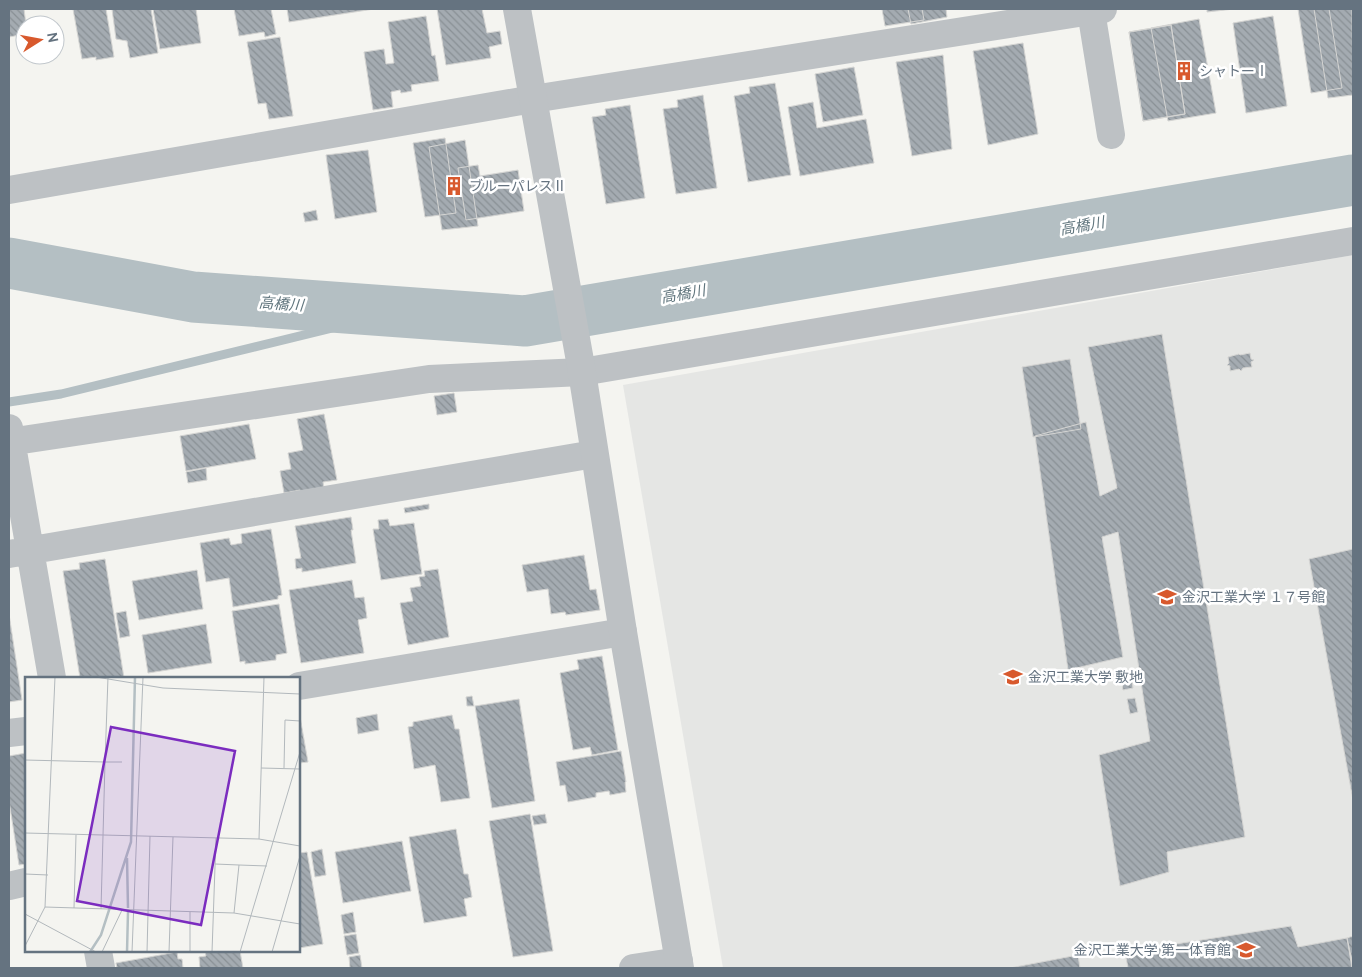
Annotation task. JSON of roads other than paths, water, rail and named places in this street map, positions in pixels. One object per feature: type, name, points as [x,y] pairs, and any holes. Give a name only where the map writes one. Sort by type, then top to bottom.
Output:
[{"type":"street","points":[[517,9],[580,365],[623,632],[680,964],[633,968]]},
{"type":"street","points":[[9,190],[533,99],[1095,9],[1111,135]]},
{"type":"street","points":[[52,677],[20,552],[10,438],[429,379],[580,365],[1353,241]]},
{"type":"street","points":[[20,552],[594,454]]},
{"type":"street","points":[[300,686],[623,632]]},
{"type":"street","points":[[9,733],[25,731]]},
{"type":"street","points":[[9,886],[25,882]]},
{"type":"street","points":[[98,952],[100,968]]},
{"type":"waterway","name":"高橋川","points":[[9,263],[193,297],[525,321],[1353,180]]},
{"type":"waterway","points":[[9,402],[61,394],[398,312]]},
{"type":"place","name":"シャトーⅠ","points":[[1184,71]]},
{"type":"place","name":"ブルーパレスⅡ","points":[[454,186]]},
{"type":"place","name":"金沢工業大学 １７号館","points":[[1167,597]]},
{"type":"place","name":"金沢工業大学 敷地","points":[[1013,677]]},
{"type":"place","name":"金沢工業大学 第一体育館","points":[[1246,950]]}]
